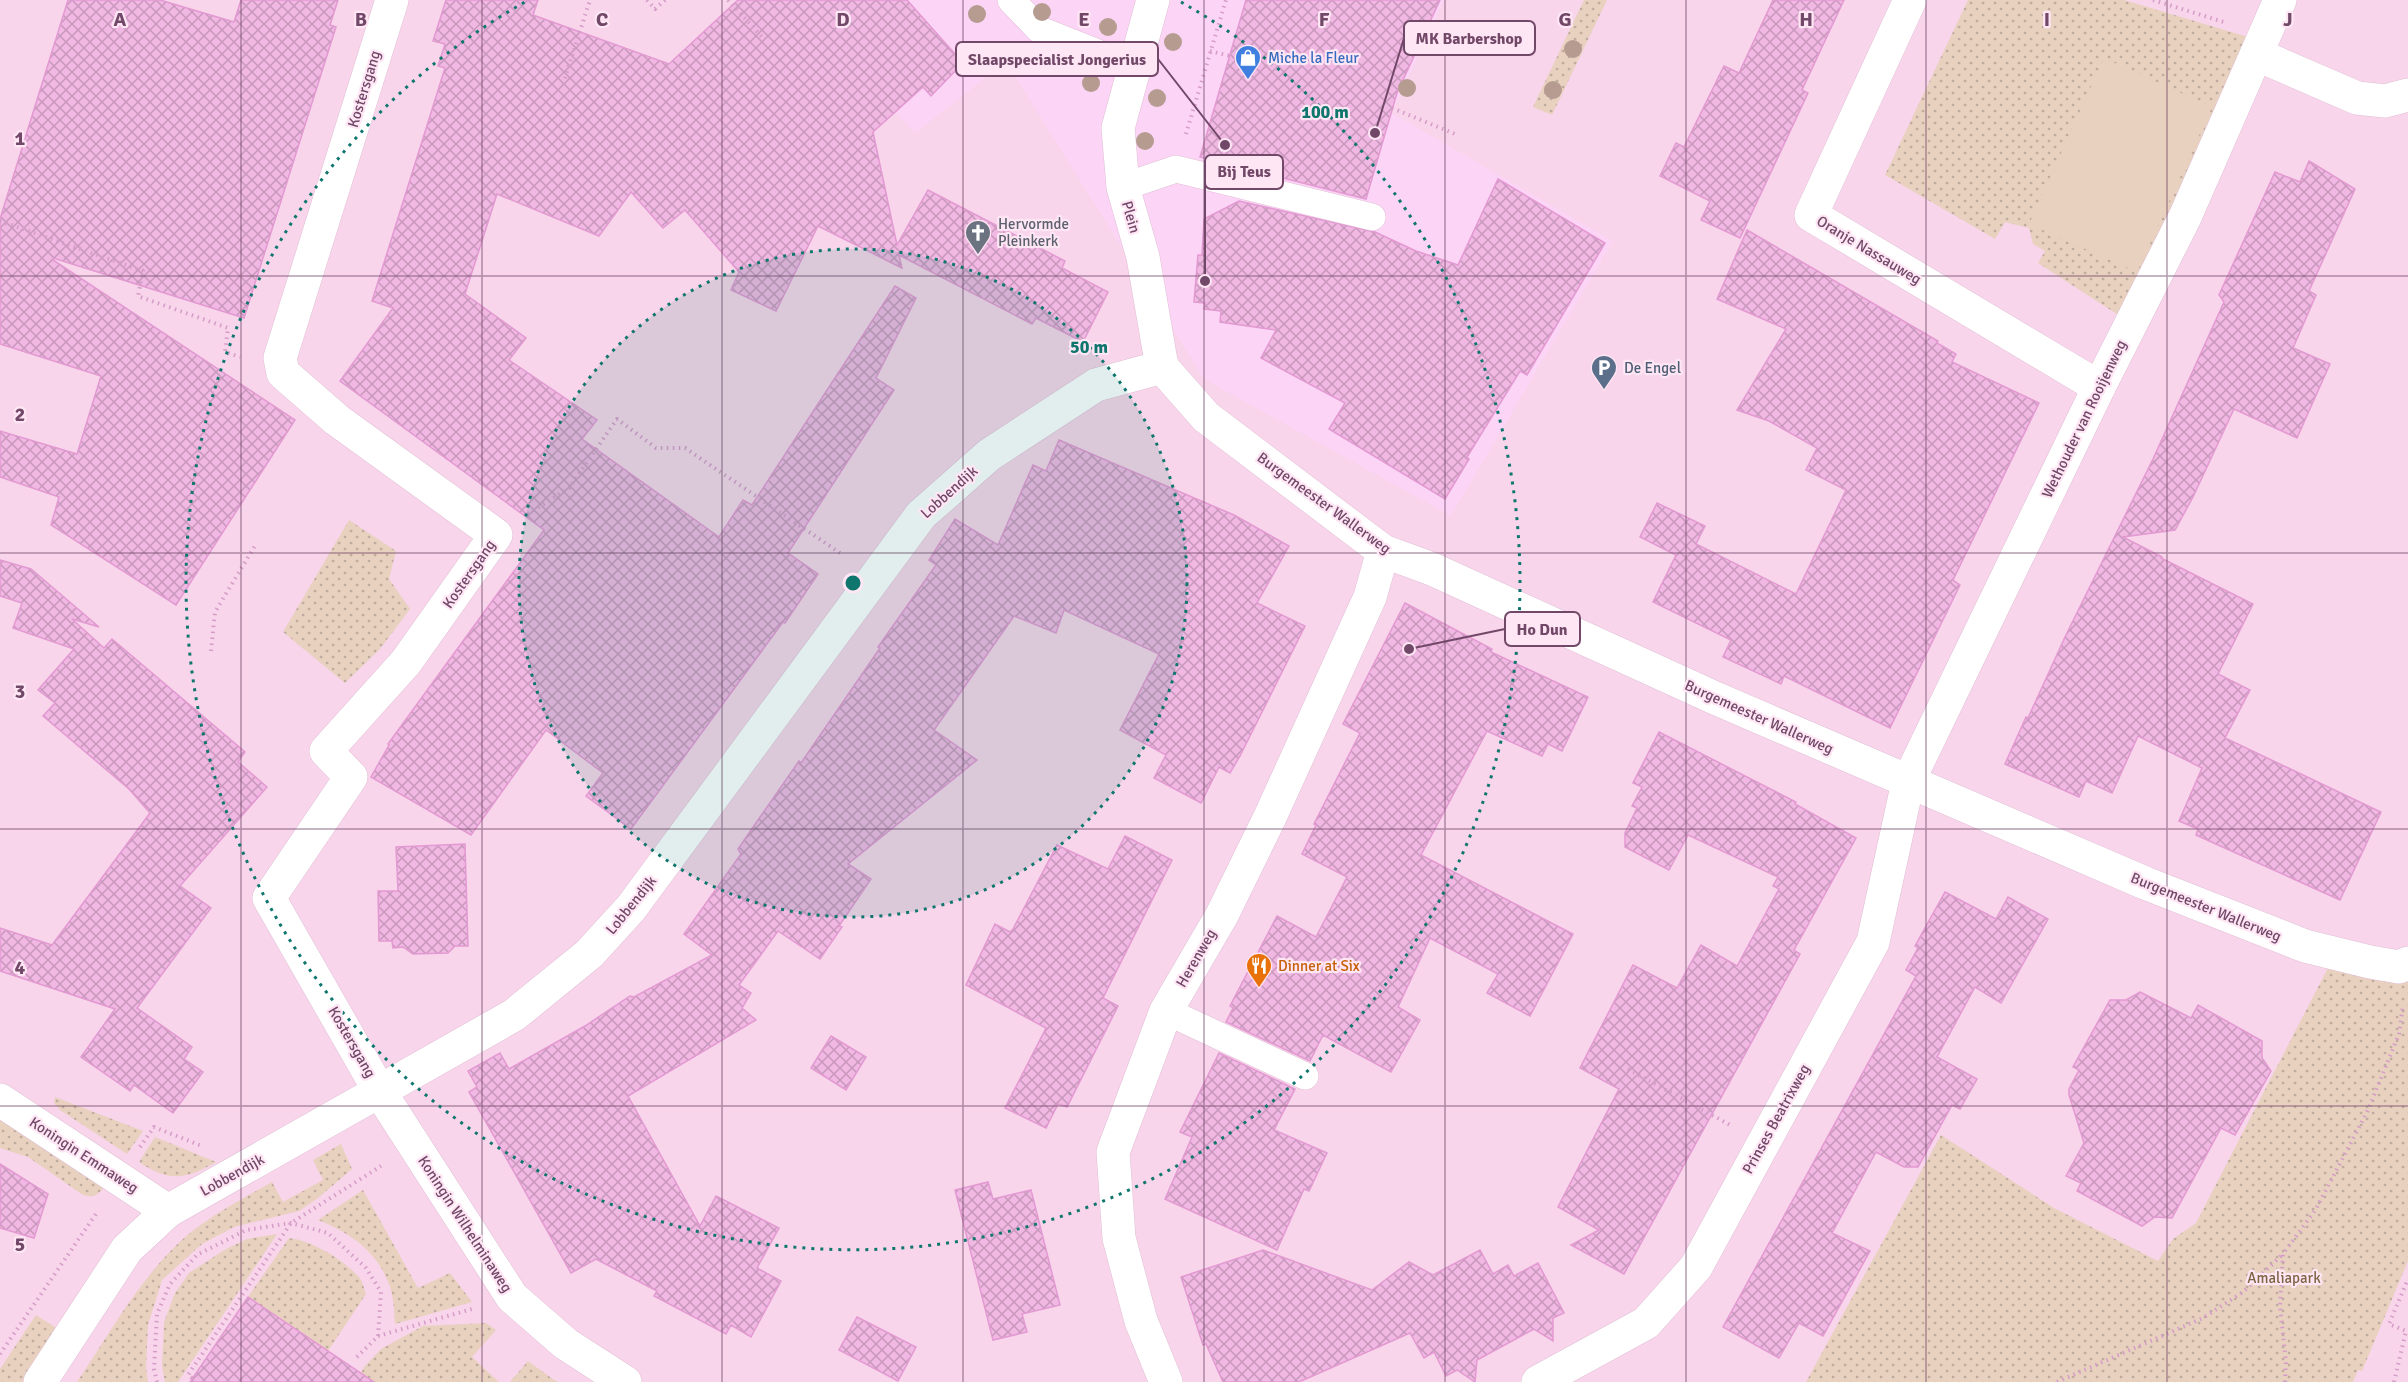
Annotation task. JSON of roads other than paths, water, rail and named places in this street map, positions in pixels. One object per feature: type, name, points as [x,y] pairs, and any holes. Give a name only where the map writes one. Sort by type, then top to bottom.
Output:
[{"type":"street","name":"Kostersgang","points":[[380,1092],[269,898],[351,777],[326,751],[406,662],[496,535],[337,420],[283,373],[280,358],[392,0]]},
{"type":"street","name":"Plein","points":[[1153,0],[1118,128],[1123,187],[1143,256],[1162,367]]},
{"type":"street","name":"Oranje Nassauweg","points":[[1910,0],[1811,215],[2099,387]]},
{"type":"street","name":"Wethouder van Rooijenweg","points":[[1908,782],[2099,387],[2185,217],[2258,55],[2280,0]]},
{"type":"street","points":[[2258,55],[2357,98],[2385,101],[2408,95]]},
{"type":"street","name":"Burgemeester Wallerweg","points":[[1162,367],[1206,417],[1383,550],[1432,569],[1715,698],[2145,883],[2305,946],[2370,962],[2404,965]]},
{"type":"street","name":"Lobbendijk","points":[[40,1382],[127,1249],[168,1211],[514,1015],[589,954],[632,908],[921,515],[989,455],[1096,385],[1162,367]]},
{"type":"street","name":"Herenweg","points":[[1166,1382],[1141,1321],[1119,1238],[1113,1152],[1166,1011],[1222,915],[1270,817],[1370,597],[1383,550]]},
{"type":"street","name":"Prinses Beatrixweg","points":[[1538,1382],[1646,1323],[1696,1267],[1874,942],[1908,782]]},
{"type":"street","name":"Koningin Wilhelminaweg","points":[[380,1092],[477,1247],[512,1297],[566,1344],[625,1382]]},
{"type":"street","name":"Koningin Emmaweg","points":[[0,1100],[168,1211]]},
{"type":"lane","points":[[1011,0],[1040,30],[1133,68]]},
{"type":"lane","points":[[1123,187],[1176,168],[1372,217]]},
{"type":"lane","points":[[1166,1011],[1305,1076]]},
{"type":"place","name":"Miche la Fleur","points":[[1248,81]]},
{"type":"place","name":"MK Barbershop","points":[[1375,133]]},
{"type":"place","name":"Slaapspecialist Jongerius","points":[[1225,145]]},
{"type":"place","name":"Hervormde Pleinkerk","points":[[978,256]]},
{"type":"place","name":"Bij Teus","points":[[1205,281]]},
{"type":"place","name":"De Engel","points":[[1604,391]]},
{"type":"place","name":"Ho Dun","points":[[1409,649]]},
{"type":"place","name":"Dinner at Six","points":[[1259,989]]},
{"type":"park label","name":"Amaliapark","points":[[2284,1278]]}]
